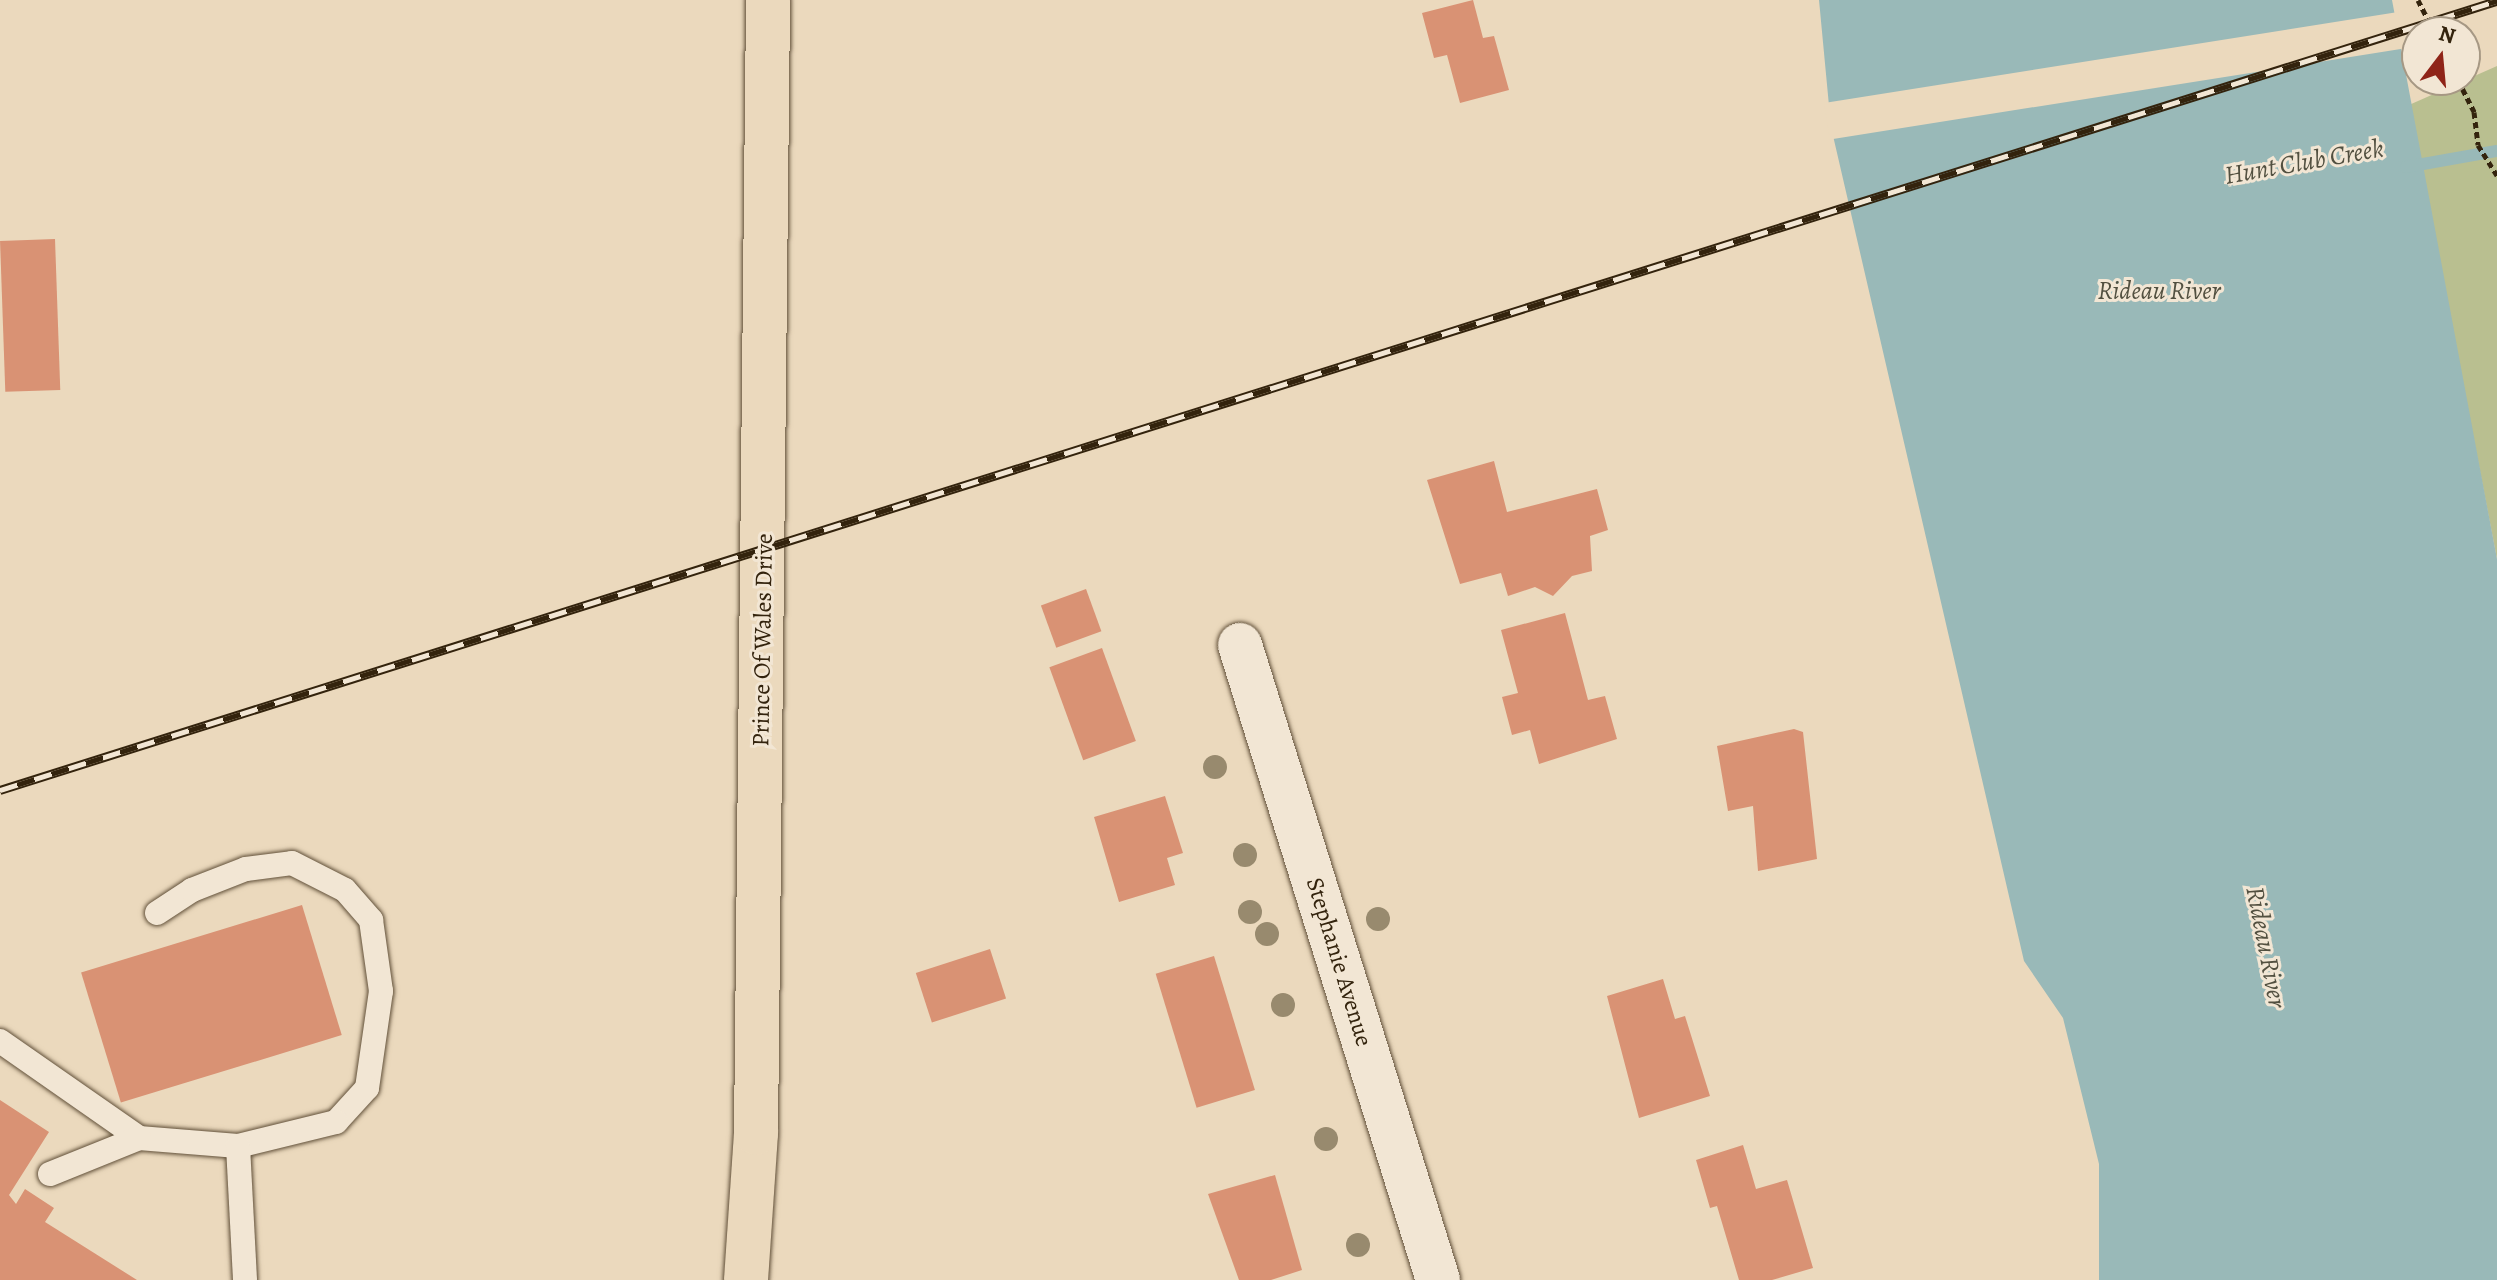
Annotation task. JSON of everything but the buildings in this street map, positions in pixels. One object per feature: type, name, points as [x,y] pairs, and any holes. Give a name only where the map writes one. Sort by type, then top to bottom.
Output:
[{"type":"main road","name":"Prince Of Wales Drive","points":[[746,1280],[756,1133],[768,0]]},
{"type":"street","name":"Stephanie Avenue","points":[[1240,645],[1438,1280]]},
{"type":"lane","points":[[50,1174],[139,1138],[238,1146],[336,1122],[367,1088],[381,991],[371,920],[345,890],[292,863],[246,869],[192,890],[157,913]]},
{"type":"lane","points":[[0,1041],[139,1138]]},
{"type":"lane","points":[[238,1146],[245,1280]]},
{"type":"path","points":[[2466,96],[2474,112],[2478,145],[2496,173]]},
{"type":"green space","points":[[2497,66],[2497,559],[2409,105],[2429,96],[2481,96],[2481,73]]},
{"type":"water","name":"Rideau River","points":[[1819,0],[2392,0],[2401,48],[2401,96],[2410,96],[2497,559],[2497,1280],[2099,1280],[2099,1164],[2063,1018],[2024,961],[1831,127]]},
{"type":"pier","points":[[2398,12],[2401,49],[1830,139],[1824,103]]},
{"type":"waterway","name":"Hunt Club Creek","points":[[2406,167],[2497,151]]},
{"type":"railway","points":[[0,790],[2497,1]]}]
